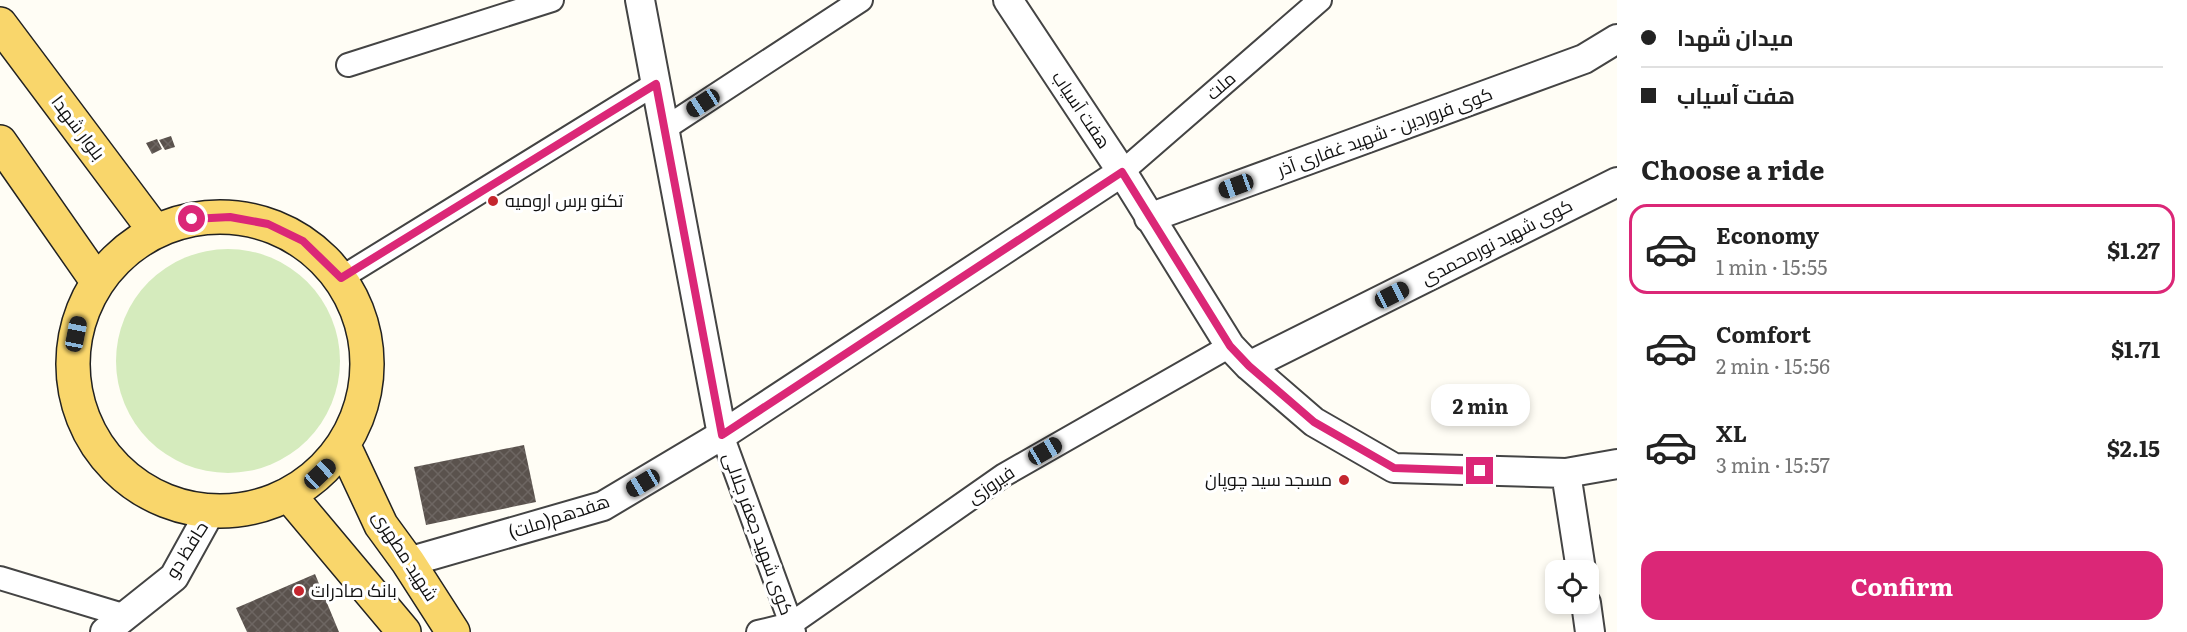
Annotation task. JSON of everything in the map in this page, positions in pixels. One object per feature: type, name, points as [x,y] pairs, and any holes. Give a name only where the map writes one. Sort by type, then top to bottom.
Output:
[{"type":"main road","name":"بلوار شهدا","points":[[0,24],[155,231]]},
{"type":"main road","points":[[0,142],[97,281]]},
{"type":"main road","points":[[230,217],[268,224],[303,241],[341,278],[354,298],[366,335],[369,373],[361,411],[344,446],[329,465],[310,482],[289,495],[251,509],[210,512],[172,504],[137,487],[108,461],[87,429],[75,392],[72,353],[80,316],[97,281],[123,252],[155,231],[192,219],[230,217]]},
{"type":"main road","name":"شهید مطهری","points":[[344,446],[381,525],[453,632]]},
{"type":"main road","points":[[289,495],[404,632]]},
{"type":"street","points":[[348,65],[552,0]]},
{"type":"street","points":[[640,0],[722,435]]},
{"type":"street","points":[[664,129],[861,0]]},
{"type":"street","name":"هفت آسیاب","points":[[1008,0],[1122,172],[1149,218],[1239,356],[1314,422],[1394,468],[1566,473],[1617,464]]},
{"type":"street","name":"ملت","points":[[1122,172],[1320,0]]},
{"type":"street","name":"کوی فروردین - شهید غفاری آذر","points":[[1149,218],[1584,59],[1617,39]]},
{"type":"street","points":[[341,278],[656,84]]},
{"type":"street","name":"هفدهم(ملت)","points":[[408,562],[603,506],[722,435],[1122,172]]},
{"type":"street","name":"کوی شهید نورمحمدی","points":[[1239,356],[1617,182]]},
{"type":"street","name":"فیروزی","points":[[758,632],[793,628],[1004,475],[1239,356]]},
{"type":"street","name":"کوی شهید جعفر جلالی","points":[[722,435],[793,628]]},
{"type":"street","points":[[1566,473],[1579,560]]},
{"type":"street","name":"حافظ دو","points":[[115,624],[174,577],[210,512]]},
{"type":"street","points":[[0,578],[115,624]]},
{"type":"street","points":[[1588,614],[1590,632]]},
{"type":"green space","points":[[228,249],[271,258],[290,268],[307,282],[321,299],[331,318],[340,361],[331,404],[321,423],[307,440],[290,454],[271,464],[228,473],[185,464],[166,454],[149,440],[135,423],[125,404],[116,361],[125,318],[135,299],[149,282],[166,268],[185,258]]},
{"type":"building","points":[[171,136],[175,147],[165,150],[159,140]]},
{"type":"building","points":[[157,139],[162,149],[152,154],[146,143]]},
{"type":"building","points":[[524,445],[536,502],[426,525],[414,467]]},
{"type":"building","name":"بانک صادرات","points":[[315,574],[339,632],[247,632],[236,608]]},
{"type":"place","name":"تکنو برس ارومیه","points":[[493,201]]},
{"type":"place","name":"مسجد سید چوپان","points":[[1344,480]]},
{"type":"place","name":"بانک صادرات","points":[[299,591]]},
{"type":"route","points":[[192,219],[230,217],[268,224],[303,241],[341,278],[656,84],[722,435],[1122,172],[1230,346],[1249,366],[1314,422],[1394,468],[1480,471]]}]
